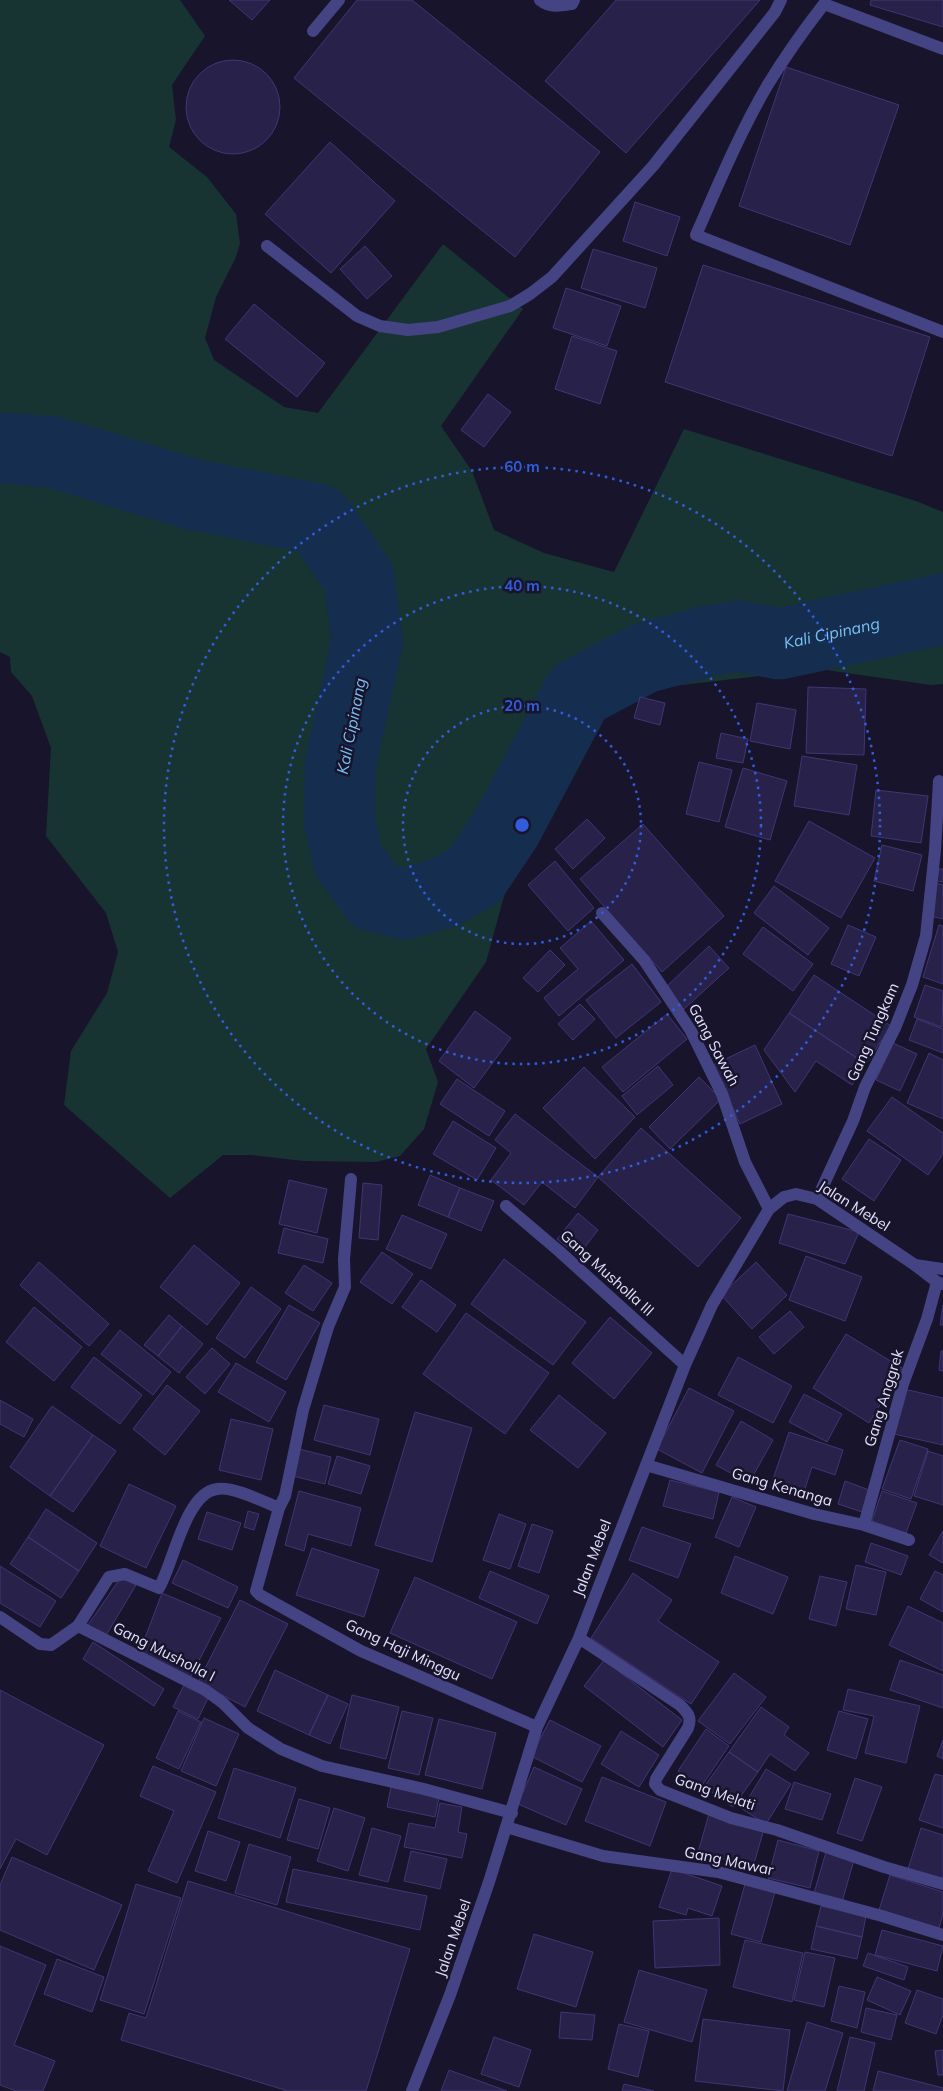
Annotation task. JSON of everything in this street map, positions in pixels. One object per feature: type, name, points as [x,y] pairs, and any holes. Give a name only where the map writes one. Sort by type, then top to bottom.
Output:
[{"type":"street","points":[[313,31],[339,0]]},
{"type":"street","points":[[540,0],[543,3],[557,7],[572,4],[574,0]]},
{"type":"street","points":[[267,246],[357,316],[380,326],[408,330],[438,327],[510,306],[552,277],[653,166],[775,12],[781,0]]},
{"type":"street","points":[[943,50],[824,2],[796,40],[766,88],[738,142],[696,235],[943,332]]},
{"type":"street","name":"Gang Tungkam","points":[[818,1200],[865,1088],[895,1028],[912,985],[926,936],[935,850],[939,781]]},
{"type":"street","name":"Gang Sawah","points":[[602,913],[644,960],[691,1031],[722,1094],[746,1162],[769,1209]]},
{"type":"street","points":[[0,1617],[40,1644],[51,1645],[78,1626],[109,1576],[125,1574],[159,1588],[181,1532],[199,1498],[216,1488],[239,1492],[279,1508],[286,1496],[302,1410],[328,1327],[345,1287],[344,1259],[351,1179]]},
{"type":"street","name":"Jalan Mebel","points":[[412,2091],[450,1995],[489,1882],[512,1813],[537,1727],[579,1638],[685,1365],[712,1305],[769,1209],[784,1197],[796,1194],[818,1200],[915,1264]]},
{"type":"street","name":"Gang Musholla III","points":[[506,1206],[559,1251],[685,1365]]},
{"type":"street","points":[[915,1264],[943,1269]]},
{"type":"street","name":"Gang Anggrek","points":[[864,1525],[902,1384],[940,1283],[915,1264]]},
{"type":"street","name":"Gang Kenanga","points":[[646,1465],[814,1514],[864,1525],[909,1540]]},
{"type":"street","name":"Gang Haji Minggu","points":[[279,1508],[256,1591],[260,1595],[361,1651],[537,1727]]},
{"type":"street","name":"Gang Musholla I","points":[[78,1626],[205,1690],[248,1728],[281,1749],[322,1766],[424,1789],[512,1813]]},
{"type":"street","name":"Gang Melati","points":[[579,1638],[680,1705],[689,1714],[691,1720],[688,1728],[656,1778],[655,1784],[660,1790],[731,1818],[777,1830],[884,1867],[943,1884]]},
{"type":"street","name":"Gang Mawar","points":[[506,1827],[603,1856],[718,1872],[882,1916],[943,1935]]},
{"type":"green space","points":[[0,0],[180,0],[205,36],[172,85],[176,120],[169,147],[207,177],[236,214],[240,243],[236,257],[216,297],[205,338],[214,360],[284,407],[318,413],[443,244],[523,309],[441,426],[472,471],[494,530],[544,553],[614,572],[684,429],[916,501],[943,512],[943,684],[931,685],[819,669],[630,691],[586,735],[562,787],[509,878],[486,962],[426,1049],[438,1082],[424,1129],[400,1156],[376,1162],[303,1161],[251,1155],[223,1155],[170,1198],[64,1105],[71,1051],[107,993],[118,952],[106,913],[46,836],[51,748],[32,696],[11,672],[10,657],[0,652]]},
{"type":"building","points":[[229,0],[270,0],[252,20]]},
{"type":"building","points":[[357,0],[412,0],[600,152],[515,257],[294,78]]},
{"type":"building","points":[[616,0],[760,0],[626,153],[545,81]]},
{"type":"building","points":[[871,0],[943,0],[943,27],[870,5]]},
{"type":"building","points":[[233,60],[251,64],[266,74],[276,89],[280,107],[276,125],[266,140],[251,150],[233,154],[215,150],[200,140],[190,125],[186,107],[190,89],[200,74],[215,64]]},
{"type":"building","points":[[786,67],[899,105],[850,245],[739,206]]},
{"type":"building","points":[[330,142],[395,201],[331,273],[265,214]]},
{"type":"building","points":[[635,202],[680,217],[667,256],[623,241]]},
{"type":"building","points":[[365,246],[392,276],[367,299],[340,269]]},
{"type":"building","points":[[593,249],[657,268],[645,308],[581,288]]},
{"type":"building","points":[[703,265],[930,337],[892,456],[665,382]]},
{"type":"building","points":[[566,288],[621,306],[607,346],[553,328]]},
{"type":"building","points":[[254,304],[325,363],[297,397],[225,339]]},
{"type":"building","points":[[572,336],[617,351],[600,404],[555,389]]},
{"type":"building","points":[[488,394],[511,412],[484,447],[461,430]]},
{"type":"building","points":[[808,687],[866,689],[864,755],[806,753]]},
{"type":"building","points":[[640,697],[665,703],[660,725],[634,718]]},
{"type":"building","points":[[757,703],[796,710],[790,749],[750,741]]},
{"type":"building","points":[[721,733],[748,739],[743,763],[716,758]]},
{"type":"building","points":[[802,756],[857,765],[849,815],[794,806]]},
{"type":"building","points":[[699,762],[732,770],[719,822],[686,814]]},
{"type":"building","points":[[743,768],[787,781],[770,840],[725,827]]},
{"type":"building","points":[[876,790],[928,796],[921,843],[871,836]]},
{"type":"building","points":[[587,819],[605,838],[573,869],[555,849]]},
{"type":"building","points":[[809,821],[875,858],[841,918],[775,881]]},
{"type":"building","points":[[643,824],[724,916],[662,972],[580,879]]},
{"type":"building","points":[[882,845],[922,855],[913,891],[874,881]]},
{"type":"building","points":[[555,861],[594,908],[568,931],[528,885]]},
{"type":"building","points":[[939,869],[943,869],[943,882],[937,881]]},
{"type":"building","points":[[936,883],[943,885],[943,919],[930,916]]},
{"type":"building","points":[[774,886],[829,928],[808,955],[754,913]]},
{"type":"building","points":[[591,921],[624,960],[559,1016],[544,998],[578,969],[560,948]]},
{"type":"building","points":[[848,925],[876,937],[859,976],[831,964]]},
{"type":"building","points":[[939,925],[943,926],[943,984],[923,977]]},
{"type":"building","points":[[763,927],[813,964],[793,991],[743,954]]},
{"type":"building","points":[[709,946],[729,968],[684,1009],[665,988]]},
{"type":"building","points":[[550,950],[565,965],[538,992],[523,978]]},
{"type":"building","points":[[632,964],[661,1002],[616,1038],[586,1000]]},
{"type":"building","points":[[814,975],[891,1026],[866,1064],[789,1013]]},
{"type":"building","points":[[925,985],[943,991],[942,1027],[914,1017]]},
{"type":"building","points":[[580,1004],[595,1019],[573,1040],[558,1024]]},
{"type":"building","points":[[475,1011],[511,1038],[474,1088],[439,1061]]},
{"type":"building","points":[[789,1013],[866,1064],[852,1085],[816,1061],[795,1092],[764,1050]]},
{"type":"building","points":[[667,1014],[687,1039],[623,1092],[602,1067]]},
{"type":"building","points":[[917,1019],[943,1029],[943,1053],[909,1040]]},
{"type":"building","points":[[893,1043],[917,1054],[900,1091],[876,1080]]},
{"type":"building","points":[[755,1045],[782,1104],[740,1124],[713,1065]]},
{"type":"building","points":[[929,1053],[943,1060],[943,1119],[907,1103]]},
{"type":"building","points":[[658,1066],[673,1085],[637,1115],[622,1096]]},
{"type":"building","points":[[584,1067],[635,1117],[595,1159],[543,1108]]},
{"type":"building","points":[[699,1077],[721,1099],[670,1149],[649,1127]]},
{"type":"building","points":[[457,1079],[505,1111],[489,1136],[440,1104]]},
{"type":"building","points":[[892,1097],[943,1133],[943,1154],[928,1175],[867,1131]]},
{"type":"building","points":[[515,1114],[598,1177],[575,1208],[542,1182],[524,1205],[491,1180],[511,1153],[495,1140]]},
{"type":"building","points":[[453,1121],[496,1148],[477,1180],[433,1154]]},
{"type":"building","points":[[641,1128],[741,1218],[698,1267],[598,1177]]},
{"type":"building","points":[[869,1139],[901,1160],[874,1201],[842,1179]]},
{"type":"building","points":[[430,1175],[460,1188],[448,1217],[418,1205]]},
{"type":"building","points":[[289,1180],[327,1189],[317,1233],[279,1224]]},
{"type":"building","points":[[363,1183],[382,1185],[378,1240],[359,1238]]},
{"type":"building","points":[[460,1188],[494,1201],[481,1231],[448,1217]]},
{"type":"building","points":[[578,1213],[598,1230],[578,1256],[557,1239]]},
{"type":"building","points":[[788,1214],[859,1232],[845,1264],[779,1243]]},
{"type":"building","points":[[402,1215],[447,1234],[431,1269],[386,1249]]},
{"type":"building","points":[[284,1228],[328,1239],[323,1263],[278,1253]]},
{"type":"building","points":[[194,1245],[240,1283],[207,1325],[160,1287]]},
{"type":"building","points":[[382,1252],[413,1274],[392,1304],[360,1282]]},
{"type":"building","points":[[806,1256],[862,1277],[845,1321],[789,1300]]},
{"type":"building","points":[[504,1259],[586,1322],[553,1365],[471,1304]]},
{"type":"building","points":[[39,1262],[109,1324],[89,1346],[20,1285]]},
{"type":"building","points":[[756,1262],[787,1295],[752,1329],[721,1295]]},
{"type":"building","points":[[304,1265],[332,1283],[313,1311],[285,1293]]},
{"type":"building","points":[[421,1280],[456,1305],[437,1332],[402,1307]]},
{"type":"building","points":[[251,1287],[281,1309],[245,1358],[216,1338]]},
{"type":"building","points":[[289,1305],[320,1323],[286,1380],[256,1362]]},
{"type":"building","points":[[943,1305],[943,1325],[940,1325]]},
{"type":"building","points":[[34,1307],[82,1347],[54,1381],[6,1342]]},
{"type":"building","points":[[790,1311],[804,1327],[774,1354],[759,1337]]},
{"type":"building","points":[[466,1313],[549,1373],[505,1434],[423,1374]]},
{"type":"building","points":[[169,1315],[182,1326],[158,1356],[144,1345]]},
{"type":"building","points":[[610,1317],[652,1353],[614,1399],[572,1363]]},
{"type":"building","points":[[182,1326],[203,1344],[179,1373],[158,1356]]},
{"type":"building","points":[[120,1330],[171,1372],[153,1395],[101,1354]]},
{"type":"building","points":[[846,1334],[902,1368],[869,1423],[813,1388]]},
{"type":"building","points":[[212,1348],[230,1364],[205,1394],[186,1377]]},
{"type":"building","points":[[941,1351],[943,1351],[943,1371],[939,1370]]},
{"type":"building","points":[[94,1357],[142,1395],[120,1424],[71,1387]]},
{"type":"building","points":[[738,1357],[792,1386],[773,1423],[718,1395]]},
{"type":"building","points":[[236,1363],[286,1392],[269,1422],[218,1392]]},
{"type":"building","points":[[167,1385],[200,1411],[165,1455],[133,1429]]},
{"type":"building","points":[[689,1388],[734,1411],[702,1473],[657,1449]]},
{"type":"building","points":[[904,1389],[943,1398],[943,1445],[894,1434]]},
{"type":"building","points":[[804,1394],[842,1414],[827,1442],[789,1422]]},
{"type":"building","points":[[559,1395],[606,1433],[578,1468],[530,1430]]},
{"type":"building","points":[[0,1400],[33,1419],[24,1437],[0,1424]]},
{"type":"building","points":[[324,1405],[379,1419],[370,1455],[314,1440]]},
{"type":"building","points":[[52,1406],[93,1435],[50,1496],[10,1467]]},
{"type":"building","points":[[415,1412],[472,1428],[432,1562],[375,1545]]},
{"type":"building","points":[[231,1419],[273,1429],[261,1480],[219,1470]]},
{"type":"building","points":[[741,1421],[773,1440],[749,1483],[716,1465]]},
{"type":"building","points":[[789,1432],[843,1450],[835,1475],[812,1467],[802,1498],[770,1488]]},
{"type":"building","points":[[93,1435],[116,1451],[73,1512],[50,1496]]},
{"type":"building","points":[[900,1440],[928,1449],[911,1499],[882,1489]]},
{"type":"building","points":[[299,1449],[331,1457],[325,1484],[293,1476]]},
{"type":"building","points":[[928,1451],[943,1456],[943,1505],[914,1496]]},
{"type":"building","points":[[337,1456],[370,1466],[361,1494],[328,1484]]},
{"type":"building","points":[[670,1480],[719,1492],[713,1519],[663,1506]]},
{"type":"building","points":[[845,1481],[869,1490],[862,1512],[838,1504]]},
{"type":"building","points":[[129,1484],[176,1506],[146,1568],[100,1546]]},
{"type":"building","points":[[299,1491],[361,1508],[351,1546],[308,1534],[304,1551],[285,1545]]},
{"type":"building","points":[[882,1491],[917,1503],[906,1533],[872,1521]]},
{"type":"building","points":[[732,1497],[756,1507],[739,1547],[715,1537]]},
{"type":"building","points":[[46,1509],[97,1543],[79,1571],[28,1537]]},
{"type":"building","points":[[248,1511],[259,1514],[254,1530],[244,1527]]},
{"type":"building","points":[[207,1512],[241,1523],[232,1550],[198,1539]]},
{"type":"building","points":[[499,1514],[526,1524],[510,1569],[483,1560]]},
{"type":"building","points":[[532,1524],[553,1531],[539,1573],[518,1566]]},
{"type":"building","points":[[642,1527],[691,1544],[678,1578],[629,1560]]},
{"type":"building","points":[[943,1531],[943,1563],[929,1555]]},
{"type":"building","points":[[28,1537],[79,1571],[61,1598],[10,1564]]},
{"type":"building","points":[[871,1543],[908,1556],[901,1575],[865,1562]]},
{"type":"building","points":[[312,1548],[379,1570],[364,1617],[296,1595]]},
{"type":"building","points":[[735,1556],[788,1577],[773,1614],[721,1593]]},
{"type":"building","points":[[183,1560],[238,1587],[228,1608],[172,1583]]},
{"type":"building","points":[[856,1565],[886,1572],[876,1615],[846,1609]]},
{"type":"building","points":[[0,1566],[56,1601],[40,1627],[0,1603]]},
{"type":"building","points":[[490,1571],[549,1596],[537,1624],[479,1598]]},
{"type":"building","points":[[935,1571],[943,1575],[943,1612],[920,1599]]},
{"type":"building","points":[[633,1573],[672,1600],[658,1621],[719,1662],[691,1704],[591,1638]]},
{"type":"building","points":[[820,1576],[847,1582],[836,1626],[809,1619]]},
{"type":"building","points":[[121,1577],[136,1585],[105,1637],[88,1625]]},
{"type":"building","points":[[415,1577],[517,1622],[492,1679],[390,1633]]},
{"type":"building","points":[[162,1593],[221,1618],[190,1678],[140,1651]]},
{"type":"building","points":[[240,1600],[288,1624],[245,1707],[198,1682]]},
{"type":"building","points":[[908,1606],[943,1623],[943,1671],[889,1645]]},
{"type":"building","points":[[93,1642],[164,1689],[154,1706],[83,1659]]},
{"type":"building","points":[[604,1660],[682,1720],[663,1747],[584,1686]]},
{"type":"building","points":[[900,1660],[943,1675],[943,1708],[890,1690]]},
{"type":"building","points":[[275,1670],[328,1695],[309,1735],[257,1711]]},
{"type":"building","points":[[734,1673],[766,1697],[730,1744],[698,1721]]},
{"type":"building","points":[[184,1685],[209,1696],[198,1719],[173,1707]]},
{"type":"building","points":[[848,1689],[920,1706],[906,1763],[865,1753],[874,1716],[843,1710]]},
{"type":"building","points":[[0,1690],[104,1745],[47,1855],[16,1839],[0,1869]]},
{"type":"building","points":[[328,1695],[348,1704],[330,1744],[309,1735]]},
{"type":"building","points":[[352,1695],[399,1707],[386,1759],[340,1748]]},
{"type":"building","points":[[761,1707],[789,1727],[784,1735],[809,1753],[795,1771],[770,1754],[758,1772],[729,1752]]},
{"type":"building","points":[[178,1711],[201,1722],[179,1769],[156,1758]]},
{"type":"building","points":[[402,1711],[433,1718],[419,1775],[388,1768]]},
{"type":"building","points":[[839,1711],[868,1719],[856,1759],[827,1750]]},
{"type":"building","points":[[204,1718],[239,1734],[216,1786],[181,1771]]},
{"type":"building","points":[[439,1719],[496,1733],[482,1789],[425,1775]]},
{"type":"building","points":[[550,1720],[601,1746],[582,1782],[531,1756]]},
{"type":"building","points":[[706,1729],[729,1746],[701,1787],[678,1771]]},
{"type":"building","points":[[621,1731],[659,1755],[639,1787],[601,1764]]},
{"type":"building","points":[[943,1740],[943,1759],[937,1756]]},
{"type":"building","points":[[729,1752],[758,1772],[733,1807],[704,1787]]},
{"type":"building","points":[[153,1766],[216,1792],[177,1883],[148,1871],[174,1811],[140,1796]]},
{"type":"building","points":[[534,1767],[582,1789],[566,1825],[518,1804]]},
{"type":"building","points":[[234,1768],[296,1788],[280,1838],[218,1818]]},
{"type":"building","points":[[766,1769],[791,1784],[766,1824],[742,1809]]},
{"type":"building","points":[[935,1774],[943,1776],[943,1828],[919,1820]]},
{"type":"building","points":[[602,1777],[666,1802],[650,1846],[585,1821]]},
{"type":"building","points":[[855,1778],[882,1787],[862,1841],[837,1833]]},
{"type":"building","points":[[794,1782],[831,1794],[822,1820],[785,1809]]},
{"type":"building","points":[[391,1787],[439,1798],[435,1817],[387,1807]]},
{"type":"building","points":[[299,1799],[330,1808],[318,1849],[287,1840]]},
{"type":"building","points":[[440,1803],[462,1807],[458,1832],[467,1834],[462,1858],[404,1847],[409,1823],[435,1828]]},
{"type":"building","points":[[334,1808],[365,1818],[348,1871],[317,1861]]},
{"type":"building","points":[[709,1814],[764,1829],[753,1867],[698,1852]]},
{"type":"building","points":[[372,1828],[401,1836],[388,1882],[359,1875]]},
{"type":"building","points":[[921,1828],[943,1835],[943,1880],[908,1869]]},
{"type":"building","points":[[208,1831],[240,1842],[226,1881],[195,1871]]},
{"type":"building","points":[[778,1840],[819,1851],[810,1888],[768,1878]]},
{"type":"building","points":[[249,1844],[291,1857],[277,1905],[235,1893]]},
{"type":"building","points":[[411,1851],[447,1859],[440,1889],[404,1881]]},
{"type":"building","points":[[826,1852],[854,1860],[842,1902],[814,1893]]},
{"type":"building","points":[[12,1857],[122,1905],[94,1970],[0,1930],[0,1885]]},
{"type":"building","points":[[293,1869],[427,1896],[420,1930],[286,1902]]},
{"type":"building","points":[[672,1869],[722,1886],[712,1916],[688,1908],[686,1915],[659,1907]]},
{"type":"building","points":[[890,1875],[943,1892],[943,1914],[939,1928],[879,1910]]},
{"type":"building","points":[[188,1881],[410,1949],[366,2091],[288,2091],[121,2040],[129,2013],[146,2018]]},
{"type":"building","points":[[136,1884],[181,1898],[144,2014],[100,2000]]},
{"type":"building","points":[[745,1884],[775,1892],[761,1942],[731,1934]]},
{"type":"building","points":[[821,1906],[866,1916],[862,1937],[816,1926]]},
{"type":"building","points":[[719,1918],[720,1965],[655,1968],[653,1921]]},
{"type":"building","points":[[816,1926],[862,1937],[857,1959],[811,1949]]},
{"type":"building","points":[[882,1930],[943,1946],[937,1971],[875,1955]]},
{"type":"building","points":[[534,1934],[593,1952],[576,2007],[517,1989]]},
{"type":"building","points":[[745,1940],[803,1953],[792,2002],[733,1987]]},
{"type":"building","points":[[0,1946],[46,1965],[14,2045],[55,2061],[43,2091],[16,2091],[0,2085]]},
{"type":"building","points":[[805,1952],[835,1958],[824,2007],[794,2000]]},
{"type":"building","points":[[868,1953],[908,1967],[904,1980],[863,1966]]},
{"type":"building","points":[[57,1959],[104,1977],[92,2012],[44,1994]]},
{"type":"building","points":[[639,1970],[707,1990],[692,2042],[624,2022]]},
{"type":"building","points":[[877,1977],[911,1991],[900,2015],[867,2000]]},
{"type":"building","points":[[839,1986],[865,1992],[857,2028],[831,2021]]},
{"type":"building","points":[[917,1990],[943,1999],[943,2015],[936,2034],[905,2023]]},
{"type":"building","points":[[866,2008],[897,2015],[891,2040],[861,2032]]},
{"type":"building","points":[[561,2012],[595,2015],[592,2040],[559,2038]]},
{"type":"building","points":[[703,2019],[790,2030],[783,2091],[695,2081]]},
{"type":"building","points":[[807,2022],[843,2033],[825,2091],[787,2091]]},
{"type":"building","points":[[619,2024],[649,2031],[638,2077],[608,2069]]},
{"type":"building","points":[[494,2037],[531,2050],[519,2087],[481,2074]]},
{"type":"building","points":[[850,2037],[875,2043],[864,2091],[837,2091]]},
{"type":"building","points":[[943,2050],[943,2075],[938,2075],[935,2051]]},
{"type":"building","points":[[449,2070],[507,2091],[441,2091]]},
{"type":"building","points":[[878,2071],[943,2088],[942,2091],[873,2091]]},
{"type":"building","points":[[624,2084],[654,2091],[622,2091]]},
{"type":"waterway","name":"Kali Cipinang","points":[[0,448],[53,452],[195,495],[318,519],[359,578],[367,642],[340,766],[339,820],[348,860],[374,896],[404,904],[443,893],[475,875],[507,827],[578,693],[644,658],[708,641],[740,636],[779,644],[943,609]]}]
